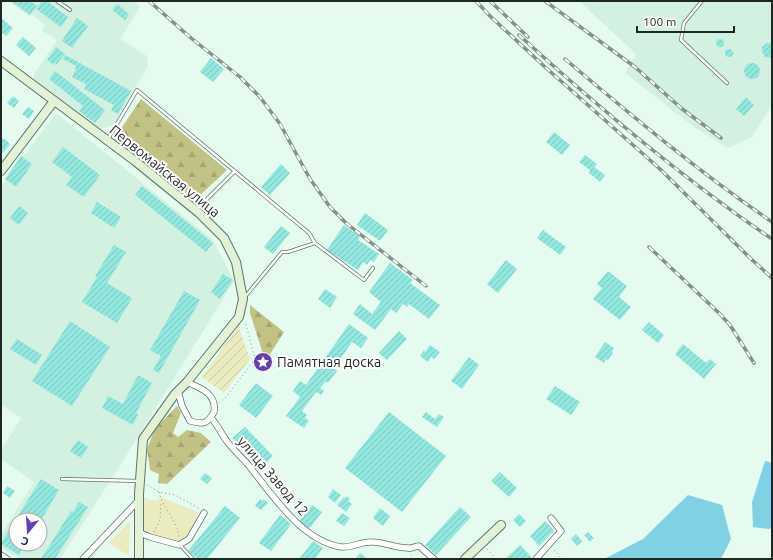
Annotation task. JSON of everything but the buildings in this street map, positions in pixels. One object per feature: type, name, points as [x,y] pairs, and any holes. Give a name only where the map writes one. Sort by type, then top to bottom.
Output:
[{"type":"street","name":"Первомайская улица","points":[[1,61],[136,161],[196,210],[224,238],[236,262],[244,299],[239,317],[187,382],[163,409],[143,439],[139,500],[139,559]]},
{"type":"street","points":[[1,171],[54,101]]},
{"type":"street","points":[[178,391],[182,406],[190,421],[201,424],[211,418],[215,408],[213,399],[207,392],[187,382]]},
{"type":"street","name":"улица Завод 12","points":[[211,418],[226,440],[250,466],[282,508],[304,529],[326,542],[344,547],[370,542],[382,542],[400,548],[410,549],[419,546],[434,559]]},
{"type":"street","points":[[83,559],[139,500]]},
{"type":"street","points":[[138,532],[179,545],[189,539],[202,511]]},
{"type":"street","points":[[536,559],[561,531],[551,518]]},
{"type":"street","points":[[465,559],[501,525]]},
{"type":"street","points":[[1,555],[7,559]]},
{"type":"lane","points":[[57,1],[70,10]]},
{"type":"lane","points":[[702,1],[684,23],[681,40],[727,83]]},
{"type":"lane","points":[[108,140],[137,90],[309,233],[314,243],[364,280],[373,268]]},
{"type":"lane","points":[[196,210],[235,171]]},
{"type":"lane","points":[[244,299],[282,252],[288,252],[314,243]]},
{"type":"lane","points":[[62,479],[140,481]]},
{"type":"lane","points":[[179,545],[193,559]]},
{"type":"path","points":[[242,308],[255,359],[262,365]]},
{"type":"path","points":[[215,408],[227,396],[255,359]]},
{"type":"path","points":[[140,481],[159,492],[175,495],[202,511]]},
{"type":"path","points":[[150,537],[160,520],[161,501],[159,492]]},
{"type":"path","points":[[161,501],[174,522],[180,536],[179,545]]},
{"type":"path","points":[[482,543],[496,559]]},
{"type":"path","points":[[549,545],[562,559]]},
{"type":"shaded area","points":[[8,1],[135,1],[140,7],[120,39],[147,56],[148,66],[113,126],[99,129],[34,80],[34,74],[57,40],[42,30],[45,25],[33,15],[29,16]]},
{"type":"shaded area","points":[[579,1],[772,1],[772,105],[752,137],[728,148],[694,127],[625,73],[636,54]]},
{"type":"shaded area","points":[[56,113],[213,240],[234,281],[123,461],[60,559],[20,559],[1,548],[1,535],[8,524],[8,552],[48,552],[48,512],[15,512],[34,482],[1,459],[1,450],[21,418],[1,405],[1,187]]},
{"type":"shaded area","points":[[238,326],[250,359],[224,393],[202,377]]},
{"type":"shaded area","points":[[142,496],[149,500],[157,501],[160,497],[198,512],[194,525],[184,542],[175,544],[141,534]]},
{"type":"shaded area","points":[[130,521],[129,556],[109,543]]},
{"type":"green space","points":[[141,99],[227,170],[195,200],[114,139]]},
{"type":"green space","points":[[250,305],[284,332],[267,359],[263,354],[250,313]]},
{"type":"green space","points":[[177,406],[181,413],[173,433],[178,437],[187,430],[201,433],[211,442],[167,484],[158,483],[159,474],[150,470],[147,449],[155,429]]},
{"type":"water","points":[[765,461],[772,463],[772,527],[769,529],[753,527],[752,502]]},
{"type":"water","points":[[688,495],[722,505],[731,539],[721,559],[604,559],[643,539]]},
{"type":"railway","points":[[149,1],[191,38],[240,77],[260,97],[280,124],[310,179],[330,207],[346,223],[426,286]]},
{"type":"railway","points":[[476,1],[545,67],[660,169],[772,278]]},
{"type":"railway","points":[[490,1],[528,37]]},
{"type":"railway","points":[[545,1],[635,67],[681,108],[721,138]]},
{"type":"railway","points":[[519,35],[610,116],[673,167],[772,239]]},
{"type":"railway","points":[[565,59],[692,163],[772,222]]},
{"type":"railway","points":[[649,247],[730,325],[754,363]]},
{"type":"place","name":"Памятная доска","points":[[263,362]]}]
